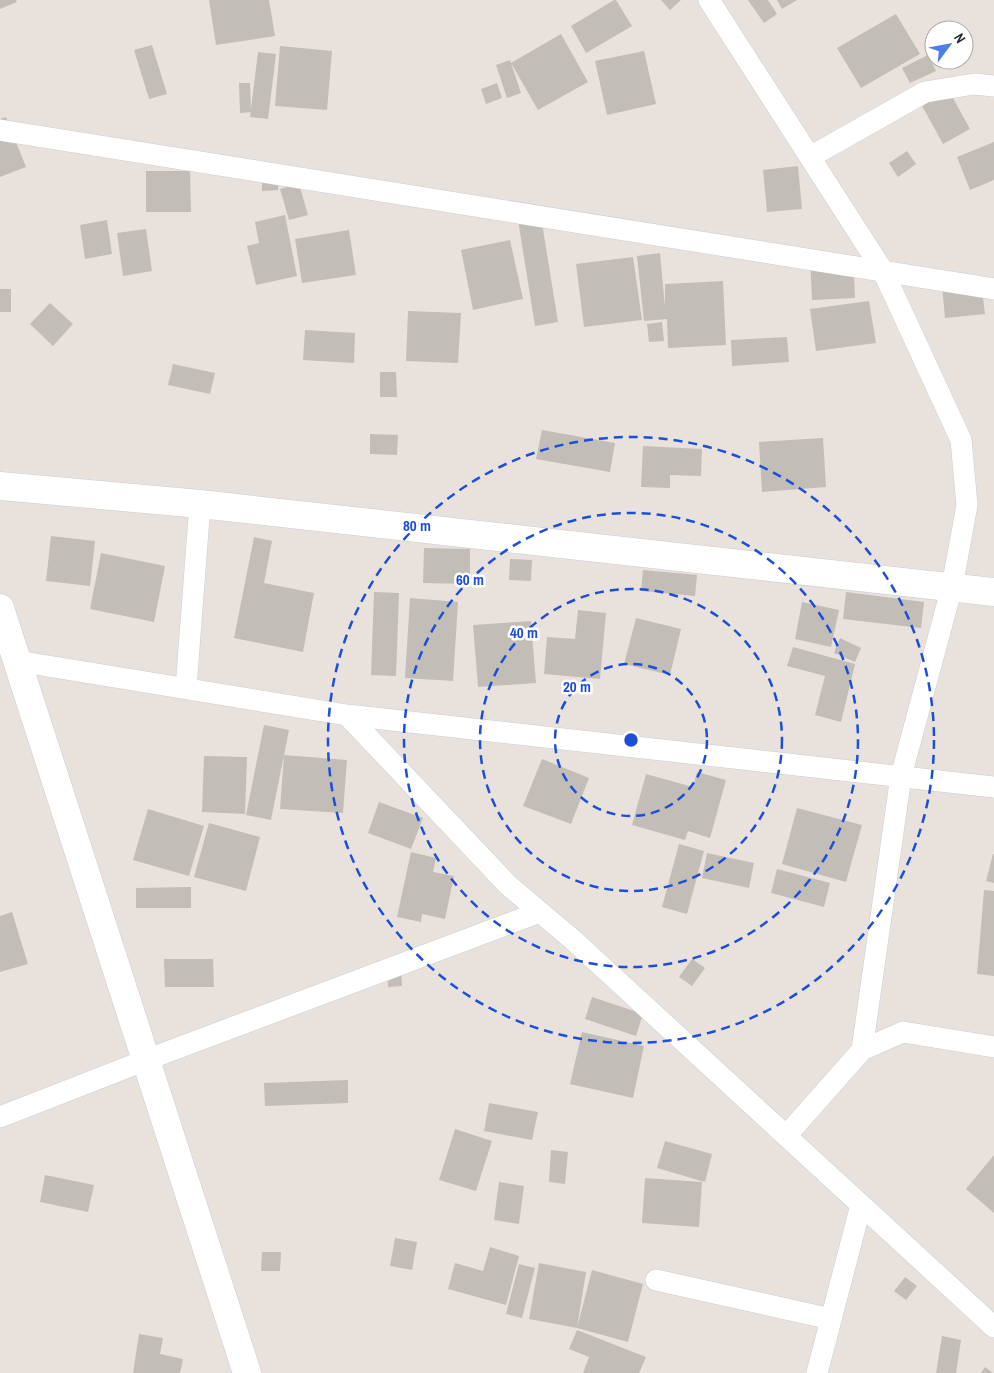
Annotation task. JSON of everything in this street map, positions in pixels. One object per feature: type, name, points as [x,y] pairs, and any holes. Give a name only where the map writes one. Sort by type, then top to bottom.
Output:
[{"type":"main road","points":[[0,486],[200,504],[994,592]]},
{"type":"main road","points":[[0,608],[247,1373]]},
{"type":"street","points":[[709,0],[883,271],[961,440],[967,505],[952,587],[901,776],[862,1050]]},
{"type":"street","points":[[810,158],[925,92],[974,84],[994,86]]},
{"type":"street","points":[[0,130],[994,289]]},
{"type":"street","points":[[186,688],[200,504]]},
{"type":"street","points":[[17,661],[347,715],[994,787]]},
{"type":"street","points":[[347,715],[508,885],[572,939],[994,1328]]},
{"type":"street","points":[[0,1117],[540,912]]},
{"type":"street","points":[[786,1136],[862,1050],[903,1032],[994,1047]]},
{"type":"street","points":[[817,1373],[861,1205]]},
{"type":"street","points":[[656,1280],[831,1319]]},
{"type":"building","points":[[0,0],[16,0],[17,2],[0,9]]},
{"type":"building","points":[[209,0],[269,0],[275,36],[216,45]]},
{"type":"building","points":[[616,0],[632,26],[586,53],[571,26]]},
{"type":"building","points":[[661,0],[681,0],[670,10]]},
{"type":"building","points":[[748,0],[768,0],[777,14],[764,23]]},
{"type":"building","points":[[777,0],[797,0],[782,9]]},
{"type":"building","points":[[896,14],[920,54],[861,88],[837,48]]},
{"type":"building","points":[[561,34],[588,82],[538,110],[511,63]]},
{"type":"building","points":[[152,45],[167,94],[149,99],[134,50]]},
{"type":"building","points":[[280,46],[332,51],[327,110],[275,106]]},
{"type":"building","points":[[644,51],[656,104],[607,115],[595,61]]},
{"type":"building","points":[[258,52],[276,54],[268,119],[250,117]]},
{"type":"building","points":[[924,57],[924,70],[936,71],[910,83],[902,68]]},
{"type":"building","points":[[510,60],[521,93],[507,98],[496,65]]},
{"type":"building","points":[[942,78],[970,129],[943,144],[915,93]]},
{"type":"building","points":[[239,83],[250,83],[251,112],[240,113]]},
{"type":"building","points":[[497,83],[502,98],[486,104],[481,89]]},
{"type":"building","points":[[6,117],[26,167],[0,177],[0,119]]},
{"type":"building","points":[[994,142],[994,180],[970,190],[957,157]]},
{"type":"building","points":[[907,151],[916,164],[898,177],[889,163]]},
{"type":"building","points":[[798,166],[802,209],[767,212],[763,170]]},
{"type":"building","points":[[262,170],[278,170],[278,190],[262,191]]},
{"type":"building","points":[[146,171],[190,171],[191,212],[146,212]]},
{"type":"building","points":[[299,184],[308,215],[289,220],[280,189]]},
{"type":"building","points":[[285,215],[297,276],[256,285],[247,246],[259,243],[255,222]]},
{"type":"building","points":[[541,217],[558,322],[535,326],[518,220]]},
{"type":"building","points":[[107,220],[112,254],[85,259],[80,225]]},
{"type":"building","points":[[146,229],[152,271],[123,276],[117,233]]},
{"type":"building","points":[[349,230],[356,275],[302,283],[295,239]]},
{"type":"building","points":[[510,240],[523,299],[473,310],[461,250]]},
{"type":"building","points":[[660,253],[665,307],[665,284],[723,281],[726,345],[668,348],[667,319],[644,321],[637,256]]},
{"type":"building","points":[[853,256],[855,298],[812,300],[810,257]]},
{"type":"building","points":[[633,257],[642,320],[584,327],[576,264]]},
{"type":"building","points":[[981,280],[985,314],[945,318],[942,285]]},
{"type":"building","points":[[0,289],[11,289],[11,312],[0,312]]},
{"type":"building","points":[[869,301],[876,343],[816,351],[810,309]]},
{"type":"building","points":[[50,303],[73,324],[53,346],[30,324]]},
{"type":"building","points":[[408,311],[461,313],[458,363],[406,361]]},
{"type":"building","points":[[662,322],[664,341],[649,342],[647,324]]},
{"type":"building","points":[[305,330],[355,333],[354,363],[303,360]]},
{"type":"building","points":[[787,337],[789,362],[732,366],[731,340]]},
{"type":"building","points":[[173,364],[215,373],[210,394],[168,385]]},
{"type":"building","points":[[380,372],[396,372],[397,397],[380,397]]},
{"type":"building","points":[[542,430],[615,443],[610,472],[536,459]]},
{"type":"building","points":[[370,434],[398,435],[397,455],[370,454]]},
{"type":"building","points":[[823,438],[826,487],[762,492],[759,442]]},
{"type":"building","points":[[643,446],[702,449],[701,476],[670,475],[670,488],[641,487]]},
{"type":"building","points":[[51,536],[95,541],[90,586],[46,581]]},
{"type":"building","points":[[254,537],[272,541],[264,583],[314,593],[303,652],[234,638]]},
{"type":"building","points":[[424,548],[470,549],[470,584],[423,583]]},
{"type":"building","points":[[101,553],[165,566],[154,622],[90,609]]},
{"type":"building","points":[[510,559],[532,560],[531,581],[509,580]]},
{"type":"building","points":[[643,570],[697,575],[695,596],[641,591]]},
{"type":"building","points":[[374,592],[399,593],[396,676],[371,675]]},
{"type":"building","points":[[846,592],[924,602],[921,628],[843,619]]},
{"type":"building","points":[[410,598],[458,602],[453,681],[405,678]]},
{"type":"building","points":[[802,602],[839,610],[831,647],[795,639]]},
{"type":"building","points":[[578,610],[606,613],[600,679],[544,674],[547,637],[575,639]]},
{"type":"building","points":[[636,618],[681,629],[670,675],[624,664]]},
{"type":"building","points":[[531,621],[536,683],[478,687],[473,625]]},
{"type":"building","points":[[840,638],[861,648],[855,662],[834,653]]},
{"type":"building","points":[[793,647],[855,664],[841,722],[815,715],[825,676],[787,666]]},
{"type":"building","points":[[264,725],[289,730],[271,820],[246,815]]},
{"type":"building","points":[[284,755],[347,760],[343,813],[280,809]]},
{"type":"building","points":[[204,756],[247,757],[245,814],[202,812]]},
{"type":"building","points":[[542,759],[589,778],[571,824],[523,806]]},
{"type":"building","points":[[697,772],[726,780],[710,838],[688,831],[685,840],[632,825],[646,774],[693,787]]},
{"type":"building","points":[[379,802],[423,818],[411,849],[368,833]]},
{"type":"building","points":[[797,808],[862,825],[846,882],[782,864]]},
{"type":"building","points":[[148,809],[204,826],[189,876],[133,860]]},
{"type":"building","points":[[209,823],[260,837],[246,891],[194,877]]},
{"type":"building","points":[[679,844],[704,851],[687,914],[662,907]]},
{"type":"building","points":[[411,852],[436,858],[433,872],[454,876],[445,919],[422,914],[421,922],[397,917]]},
{"type":"building","points":[[707,853],[754,863],[749,888],[702,878]]},
{"type":"building","points":[[994,854],[994,883],[986,881]]},
{"type":"building","points":[[777,869],[830,883],[824,907],[771,893]]},
{"type":"building","points":[[191,887],[191,908],[136,908],[136,888]]},
{"type":"building","points":[[984,890],[994,891],[994,976],[977,974]]},
{"type":"building","points":[[12,912],[28,964],[0,972],[0,916]]},
{"type":"building","points":[[164,959],[213,959],[214,987],[165,987]]},
{"type":"building","points":[[692,959],[705,968],[692,986],[679,977]]},
{"type":"building","points":[[387,967],[401,967],[402,986],[388,987]]},
{"type":"building","points":[[592,997],[643,1014],[636,1036],[585,1019]]},
{"type":"building","points":[[582,1032],[644,1046],[633,1098],[570,1084]]},
{"type":"building","points":[[348,1080],[348,1103],[265,1106],[264,1083]]},
{"type":"building","points":[[489,1103],[538,1112],[532,1140],[484,1131]]},
{"type":"building","points":[[455,1129],[492,1141],[476,1191],[439,1180]]},
{"type":"building","points":[[665,1141],[712,1154],[705,1182],[657,1168]]},
{"type":"building","points":[[551,1150],[568,1152],[565,1184],[549,1182]]},
{"type":"building","points":[[994,1155],[994,1213],[966,1189]]},
{"type":"building","points":[[45,1175],[94,1185],[88,1212],[40,1202]]},
{"type":"building","points":[[645,1178],[702,1182],[699,1227],[642,1223]]},
{"type":"building","points":[[499,1182],[524,1186],[519,1224],[494,1220]]},
{"type":"building","points":[[395,1238],[417,1242],[412,1270],[390,1266]]},
{"type":"building","points":[[490,1247],[519,1256],[506,1305],[448,1289],[455,1263],[483,1271]]},
{"type":"building","points":[[262,1252],[281,1252],[280,1271],[261,1271]]},
{"type":"building","points":[[539,1263],[586,1272],[577,1328],[529,1319]]},
{"type":"building","points":[[519,1264],[535,1268],[522,1318],[506,1314]]},
{"type":"building","points":[[592,1270],[643,1284],[628,1342],[577,1328]]},
{"type":"building","points":[[905,1277],[917,1286],[906,1300],[894,1291]]},
{"type":"building","points":[[577,1330],[646,1357],[639,1373],[583,1373],[589,1357],[569,1349]]},
{"type":"building","points":[[139,1334],[163,1338],[160,1354],[183,1359],[180,1373],[133,1373]]},
{"type":"building","points":[[942,1336],[961,1340],[956,1373],[936,1373]]},
{"type":"building","points":[[985,1367],[993,1373],[981,1373]]}]
